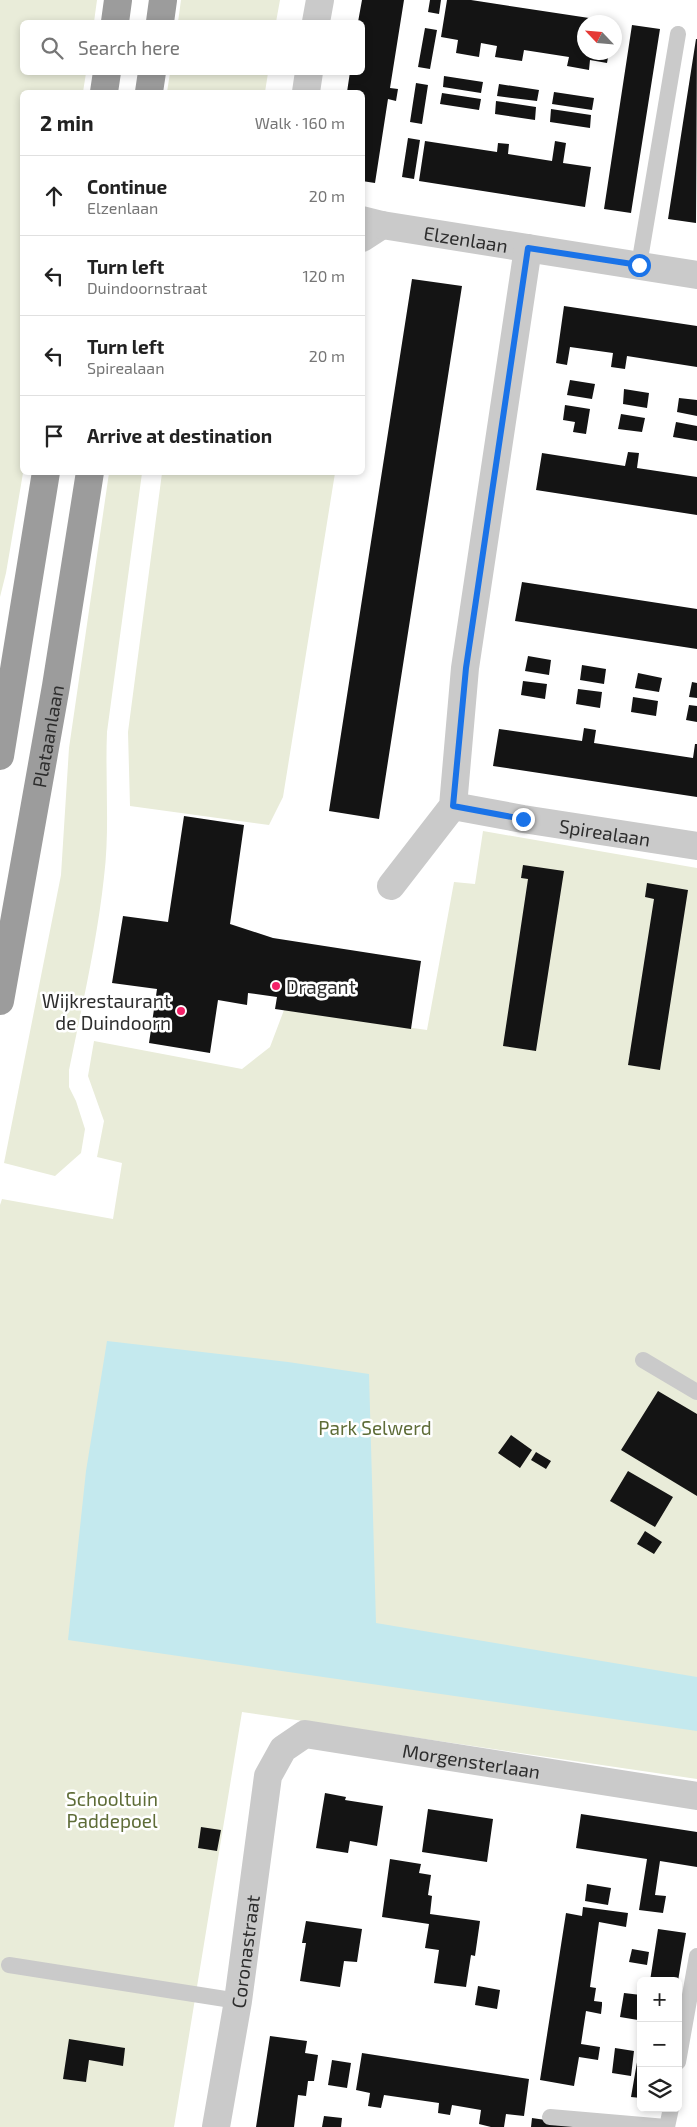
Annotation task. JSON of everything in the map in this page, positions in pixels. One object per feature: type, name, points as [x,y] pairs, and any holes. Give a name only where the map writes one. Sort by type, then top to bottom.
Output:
[{"type":"highway","points":[[115,20],[118,0]]},
{"type":"highway","points":[[160,20],[163,0]]},
{"type":"highway","points":[[104,90],[107,75]]},
{"type":"highway","points":[[149,90],[152,75]]},
{"type":"highway","points":[[0,756],[46,475]]},
{"type":"highway","name":"Plataanlaan","points":[[0,1001],[53,705],[90,475]]},
{"type":"street","points":[[316,20],[320,0]]},
{"type":"street","points":[[306,90],[309,75]]},
{"type":"street","name":"Elzenlaan","points":[[369,228],[528,248],[697,275]]},
{"type":"street","points":[[391,886],[453,806],[466,668],[528,248]]},
{"type":"street","name":"Spirealaan","points":[[453,806],[523,819],[697,846]]},
{"type":"street","name":"Morgensterlaan","points":[[268,1776],[283,1749],[305,1734],[697,1796]]},
{"type":"street","name":"Coronastraat","points":[[216,2127],[238,2001],[268,1776]]},
{"type":"lane","points":[[639,265],[678,34]]},
{"type":"lane","points":[[643,1360],[697,1392]]},
{"type":"lane","points":[[682,2040],[697,1956]]},
{"type":"lane","points":[[9,1965],[238,2001]]},
{"type":"lane","points":[[550,2117],[667,2127],[669,2112]]},
{"type":"green space","points":[[0,0],[97,0],[94,20],[20,20],[20,75],[86,75],[83,90],[20,90],[20,475],[23,475],[6,573],[0,597]]},
{"type":"green space","points":[[181,0],[280,0],[276,20],[178,20]]},
{"type":"green space","points":[[170,75],[268,75],[265,90],[167,90]]},
{"type":"green space","points":[[109,475],[142,475],[107,732],[107,841],[104,877],[93,950],[69,1070],[69,1087],[76,1101],[85,1129],[81,1153],[55,1176],[4,1163],[61,875],[69,748]]},
{"type":"green space","points":[[162,475],[335,475],[283,797],[269,825],[130,806],[128,732]]},
{"type":"green space","name":"Park Selwerd","points":[[483,831],[697,868],[697,1779],[242,1712],[174,2127],[0,2127],[0,1205],[2,1199],[113,1219],[122,1163],[97,1157],[104,1121],[88,1076],[94,1041],[242,1069],[270,1047],[284,1010],[427,1030],[454,882],[475,884]]},
{"type":"water","points":[[107,1341],[288,1362],[369,1374],[376,1623],[697,1677],[697,1731],[68,1640],[86,1471]]},
{"type":"building","points":[[362,0],[404,0],[390,88],[398,89],[396,101],[388,99],[375,183],[365,181],[365,90],[347,90],[350,75],[365,75],[365,20],[358,20]]},
{"type":"building","points":[[430,0],[441,0],[439,14],[428,12]]},
{"type":"building","points":[[447,0],[471,0],[577,16],[577,60],[590,60],[589,70],[567,66],[569,57],[524,50],[522,61],[495,57],[497,46],[481,43],[479,57],[456,53],[458,40],[441,37]]},
{"type":"building","points":[[632,25],[660,29],[631,213],[604,209]]},
{"type":"building","points":[[425,28],[437,30],[430,69],[418,67]]},
{"type":"building","points":[[697,39],[696,223],[668,219]]},
{"type":"building","points":[[590,60],[608,60],[607,63]]},
{"type":"building","points":[[444,76],[483,82],[481,93],[443,87]]},
{"type":"building","points":[[416,83],[428,85],[422,124],[410,122]]},
{"type":"building","points":[[499,84],[539,90],[537,101],[497,96]]},
{"type":"building","points":[[554,92],[594,98],[592,110],[552,104]]},
{"type":"building","points":[[442,93],[481,99],[479,110],[440,104]]},
{"type":"building","points":[[496,101],[536,107],[535,120],[495,114]]},
{"type":"building","points":[[551,109],[591,115],[590,128],[550,122]]},
{"type":"building","points":[[408,138],[420,140],[414,179],[402,177]]},
{"type":"building","points":[[425,141],[497,152],[498,143],[509,144],[508,154],[552,161],[555,141],[566,143],[563,163],[591,167],[585,207],[419,181]]},
{"type":"building","points":[[412,279],[462,286],[379,819],[329,811]]},
{"type":"building","points":[[564,306],[697,326],[697,367],[627,356],[625,369],[611,367],[613,353],[570,347],[567,365],[556,363]]},
{"type":"building","points":[[570,380],[595,384],[592,399],[567,395]]},
{"type":"building","points":[[624,389],[649,393],[647,408],[623,404]]},
{"type":"building","points":[[679,398],[697,400],[697,416],[677,412]]},
{"type":"building","points":[[565,405],[590,409],[586,434],[573,432],[575,422],[563,420]]},
{"type":"building","points":[[621,414],[645,418],[642,432],[618,429]]},
{"type":"building","points":[[676,422],[697,426],[697,441],[673,437]]},
{"type":"building","points":[[628,452],[639,453],[637,468],[697,477],[697,515],[536,490],[542,453],[625,466]]},
{"type":"building","points":[[522,582],[697,609],[697,649],[515,621]]},
{"type":"building","points":[[528,656],[551,660],[549,675],[525,671]]},
{"type":"building","points":[[582,665],[606,669],[604,684],[580,680]]},
{"type":"building","points":[[638,673],[662,678],[659,692],[635,688]]},
{"type":"building","points":[[523,681],[547,684],[545,699],[521,695]]},
{"type":"building","points":[[692,682],[697,683],[697,698],[689,697]]},
{"type":"building","points":[[578,689],[602,692],[600,708],[576,704]]},
{"type":"building","points":[[633,697],[658,701],[656,716],[631,712]]},
{"type":"building","points":[[689,705],[697,706],[697,722],[686,720]]},
{"type":"building","points":[[584,728],[596,730],[594,743],[693,758],[695,744],[697,744],[697,797],[493,766],[499,729],[582,741]]},
{"type":"building","name":"Dragant","points":[[184,816],[244,825],[230,924],[273,938],[421,961],[411,1029],[275,1009],[277,997],[248,993],[247,1005],[218,1000],[210,1053],[149,1043],[157,989],[112,983],[123,916],[168,922]]},
{"type":"building","points":[[523,865],[564,871],[536,1051],[503,1046],[528,879],[521,878]]},
{"type":"building","points":[[647,883],[688,890],[660,1070],[628,1065],[654,899],[645,897]]},
{"type":"building","points":[[658,1391],[697,1414],[697,1496],[621,1450]]},
{"type":"building","points":[[511,1435],[532,1450],[520,1468],[498,1453]]},
{"type":"building","points":[[536,1452],[551,1461],[546,1469],[531,1460]]},
{"type":"building","points":[[628,1471],[673,1497],[655,1527],[610,1501]]},
{"type":"building","points":[[645,1531],[662,1542],[654,1554],[637,1544]]},
{"type":"building","points":[[325,1793],[346,1797],[345,1800],[383,1806],[377,1846],[350,1841],[348,1853],[316,1848]]},
{"type":"building","points":[[428,1809],[493,1819],[487,1862],[422,1852]]},
{"type":"building","points":[[581,1814],[697,1832],[697,1867],[660,1861],[655,1895],[666,1896],[663,1913],[639,1910],[647,1859],[576,1848]]},
{"type":"building","points":[[201,1827],[221,1830],[217,1851],[198,1848]]},
{"type":"building","points":[[390,1859],[421,1864],[419,1873],[431,1875],[428,1895],[432,1896],[430,1914],[480,1921],[475,1956],[471,1955],[466,1987],[434,1983],[439,1950],[425,1948],[429,1924],[382,1917]]},
{"type":"building","points":[[587,1884],[611,1888],[608,1905],[585,1901]]},
{"type":"building","points":[[583,1907],[628,1913],[626,1927],[599,1922],[590,1987],[596,1988],[594,2001],[602,2002],[601,2014],[586,2011],[581,2044],[600,2047],[598,2060],[579,2057],[574,2086],[540,2080],[566,1913],[582,1916]]},
{"type":"building","points":[[306,1921],[362,1929],[357,1962],[344,1961],[340,1987],[300,1981],[306,1943],[302,1943]]},
{"type":"building","points":[[658,1929],[686,1933],[679,1977],[651,1977]]},
{"type":"building","points":[[632,1949],[649,1952],[647,1965],[629,1962]]},
{"type":"building","points":[[478,1986],[500,1990],[497,2009],[475,2005]]},
{"type":"building","points":[[624,1993],[637,1995],[637,2020],[620,2017]]},
{"type":"building","points":[[270,2036],[307,2041],[305,2053],[318,2055],[314,2081],[308,2081],[306,2096],[298,2095],[294,2127],[256,2127]]},
{"type":"building","points":[[69,2039],[125,2048],[123,2066],[89,2060],[86,2082],[63,2079]]},
{"type":"building","points":[[615,2048],[634,2051],[631,2076],[612,2073]]},
{"type":"building","points":[[362,2053],[529,2079],[524,2116],[506,2114],[504,2127],[491,2127],[479,2124],[481,2110],[452,2105],[450,2115],[438,2113],[439,2103],[384,2095],[381,2108],[368,2106],[370,2093],[356,2090]]},
{"type":"building","points":[[332,2060],[351,2063],[347,2088],[328,2085]]},
{"type":"building","points":[[637,2062],[637,2098],[631,2097]]},
{"type":"building","points":[[324,2116],[342,2118],[341,2127],[322,2127]]},
{"type":"building","points":[[532,2118],[586,2126],[586,2127],[531,2127]]},
{"type":"place","name":"Dragant","points":[[276,986]]},
{"type":"place","name":"Wijkrestaurant de Duindoorn","points":[[181,1011]]},
{"type":"route","points":[[523,819],[453,806],[466,668],[528,248],[639,265]]},
{"type":"park label","name":"Schooltuin Paddepoel","points":[[112,1809]]}]
